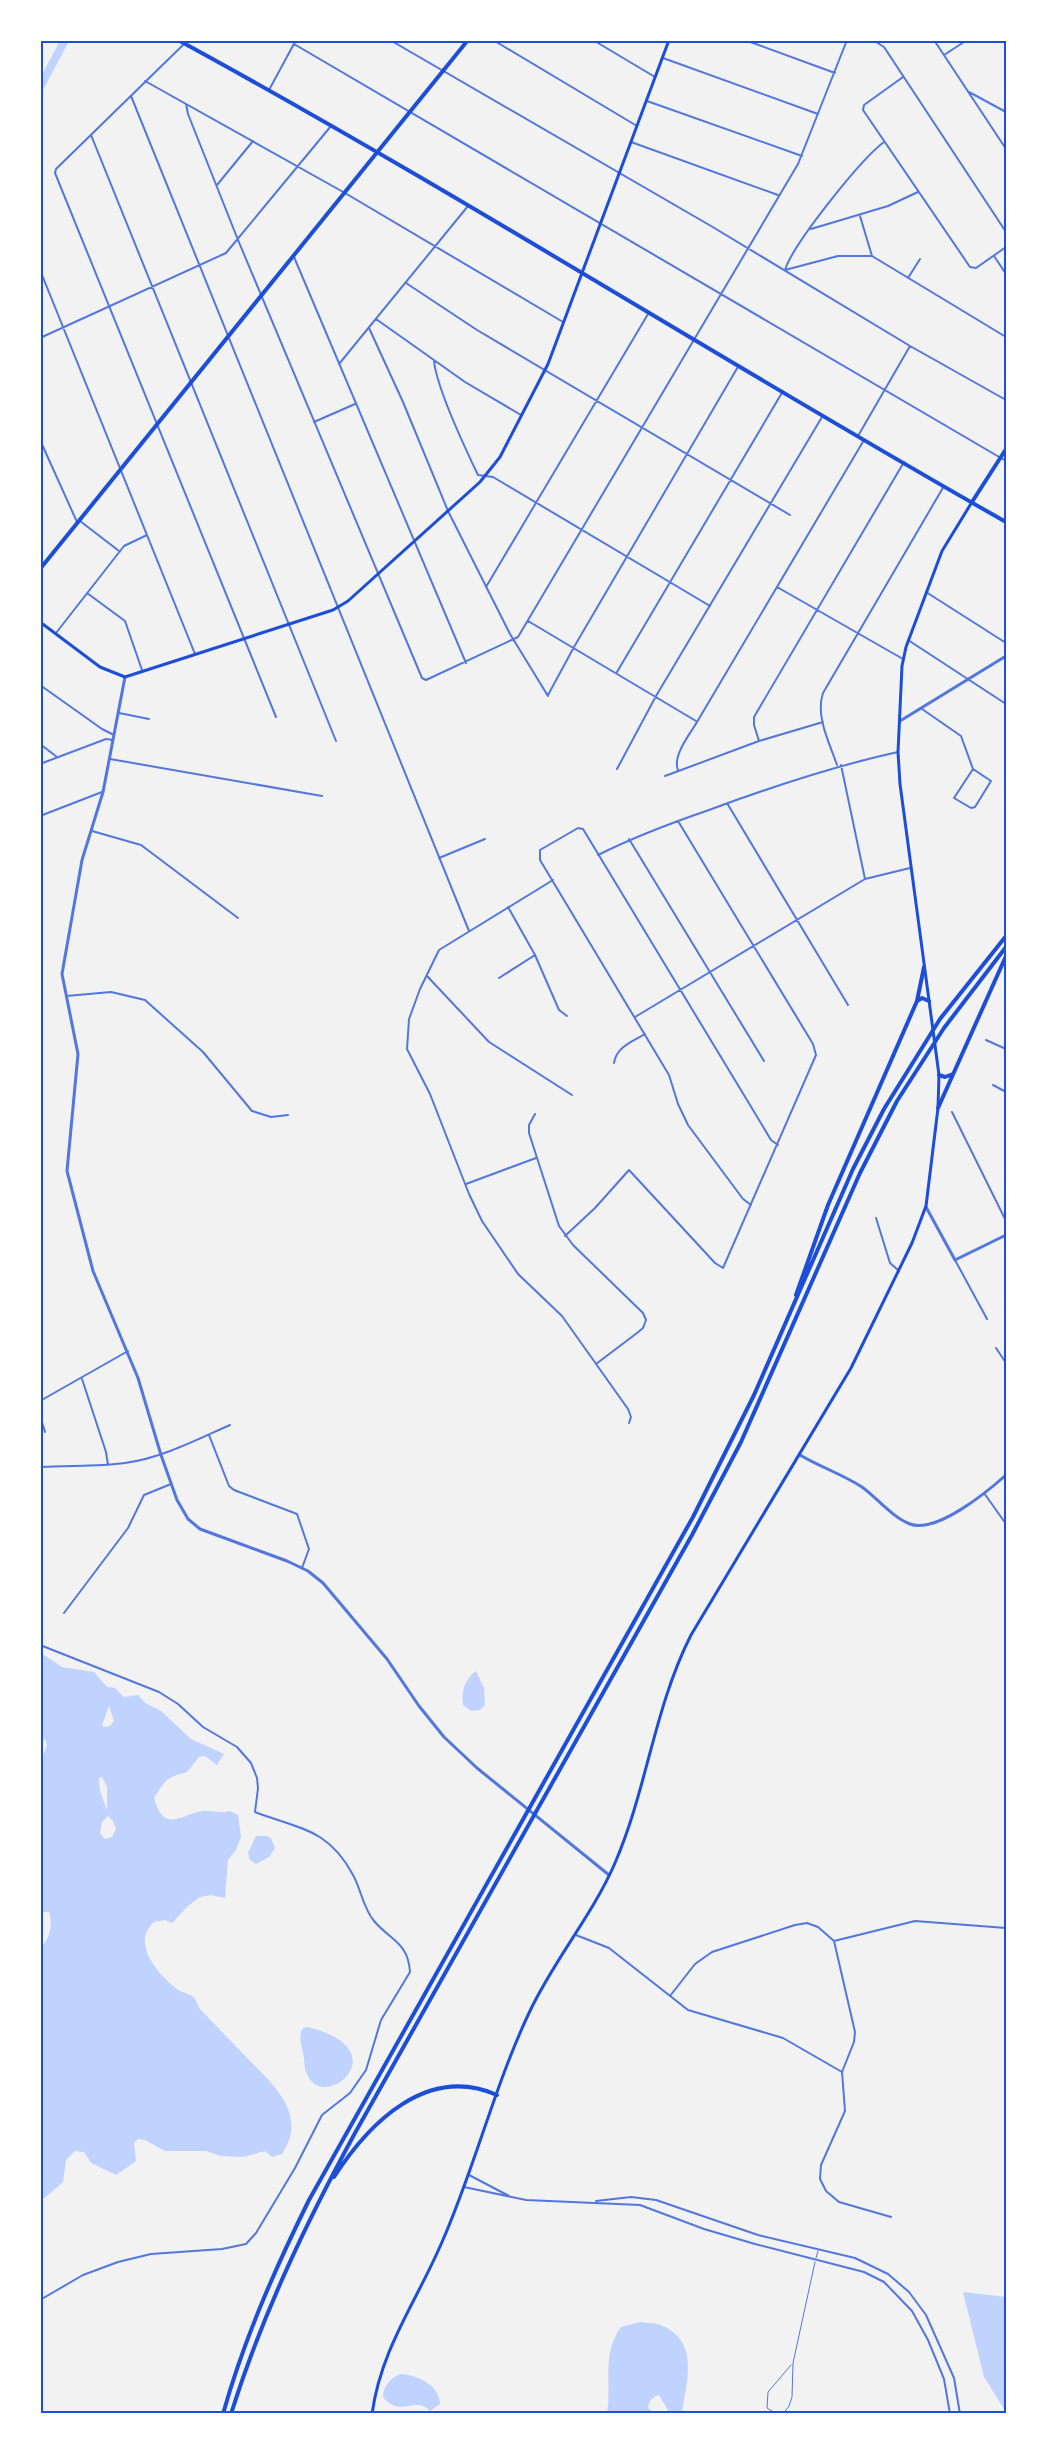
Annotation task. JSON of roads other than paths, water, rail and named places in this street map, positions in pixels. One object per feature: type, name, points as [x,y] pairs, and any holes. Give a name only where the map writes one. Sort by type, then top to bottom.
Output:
[{"type":"main road","points":[[178,40],[379,152],[468,207],[1006,522]]},
{"type":"main road","points":[[41,567],[468,40]]},
{"type":"main road","points":[[40,622],[100,667],[125,677],[338,608],[415,542],[485,476],[500,457],[546,370],[669,40]]},
{"type":"main road","points":[[372,2414],[378,2378],[388,2350],[442,2242],[528,2015],[546,1979],[609,1875],[627,1834],[662,1708],[678,1662],[853,1363],[899,1271],[926,1206],[938,1108],[939,1075],[902,805],[898,752],[903,659],[944,548],[1006,449]]},
{"type":"main road","points":[[223,2414],[263,2300],[309,2200],[705,1494],[790,1315],[863,1149],[921,1047],[940,1019],[1006,936]]},
{"type":"main road","points":[[231,2414],[275,2293],[316,2206],[722,1478],[770,1380],[869,1155],[897,1101],[944,1028],[1006,947]]},
{"type":"main road","points":[[938,1108],[1006,956]]},
{"type":"main road","points":[[790,1315],[828,1205],[917,1000],[924,967]]},
{"type":"main road","points":[[917,1000],[922,998],[929,1001]]},
{"type":"main road","points":[[939,1075],[945,1077],[954,1073]]},
{"type":"main road","points":[[316,2206],[359,2142],[378,2123],[409,2100],[427,2092],[456,2086],[478,2087],[497,2095]]},
{"type":"street","points":[[268,90],[296,40]]},
{"type":"street","points":[[390,40],[748,248],[910,346],[1006,400]]},
{"type":"street","points":[[493,40],[637,126]]},
{"type":"street","points":[[592,40],[655,78]]},
{"type":"street","points":[[745,40],[836,73]]},
{"type":"street","points":[[186,104],[238,240],[424,680],[514,641],[528,621],[802,156],[847,40]]},
{"type":"street","points":[[873,40],[881,44],[1006,232]]},
{"type":"street","points":[[934,40],[1006,149]]},
{"type":"street","points":[[944,55],[967,40]]},
{"type":"street","points":[[184,44],[56,169],[56,173],[276,717]]},
{"type":"street","points":[[294,44],[1006,461]]},
{"type":"street","points":[[663,58],[819,114]]},
{"type":"street","points":[[903,77],[863,106],[884,141],[972,269],[1006,247]]},
{"type":"street","points":[[146,81],[345,193],[563,322]]},
{"type":"street","points":[[968,91],[1006,112]]},
{"type":"street","points":[[131,96],[469,930]]},
{"type":"street","points":[[647,101],[802,156]]},
{"type":"street","points":[[40,338],[221,257],[238,240],[331,126]]},
{"type":"street","points":[[91,135],[336,741]]},
{"type":"street","points":[[216,186],[253,141]]},
{"type":"street","points":[[785,270],[788,261],[811,229],[869,154],[884,141]]},
{"type":"street","points":[[632,142],[779,196]]},
{"type":"street","points":[[811,229],[903,201],[919,192]]},
{"type":"street","points":[[339,364],[468,207]]},
{"type":"street","points":[[859,215],[872,256]]},
{"type":"street","points":[[785,270],[838,256],[872,256],[1006,337]]},
{"type":"street","points":[[994,256],[1006,274]]},
{"type":"street","points":[[294,257],[466,663]]},
{"type":"street","points":[[908,278],[920,259]]},
{"type":"street","points":[[40,270],[195,655]]},
{"type":"street","points":[[406,283],[477,330],[790,515]]},
{"type":"street","points":[[486,587],[649,313]]},
{"type":"street","points":[[376,319],[465,382],[522,415]]},
{"type":"street","points":[[369,328],[448,511],[514,641],[548,696],[574,646],[739,365]]},
{"type":"street","points":[[858,436],[910,346]]},
{"type":"street","points":[[434,361],[441,389],[478,475],[493,477],[710,606]]},
{"type":"street","points":[[617,672],[783,391]]},
{"type":"street","points":[[314,422],[357,404]]},
{"type":"street","points":[[616,769],[656,696],[824,415]]},
{"type":"street","points":[[40,440],[78,522],[119,551]]},
{"type":"street","points":[[678,770],[677,758],[697,722],[864,440]]},
{"type":"street","points":[[759,741],[754,717],[904,462]]},
{"type":"street","points":[[864,879],[839,765],[823,722],[820,702],[823,693],[944,486]]},
{"type":"street","points":[[56,633],[119,551],[129,543],[147,535]]},
{"type":"street","points":[[777,586],[903,659]]},
{"type":"street","points":[[926,592],[1006,643]]},
{"type":"street","points":[[87,593],[125,621],[143,671]]},
{"type":"street","points":[[528,621],[574,646],[697,722]]},
{"type":"street","points":[[909,640],[1006,704]]},
{"type":"street","points":[[900,721],[1006,656]]},
{"type":"street","points":[[125,677],[103,792],[81,864],[63,965],[62,982],[78,1054],[67,1171],[93,1271],[143,1390],[171,1484],[183,1513],[200,1529],[302,1568],[323,1583],[387,1659],[432,1724],[448,1742],[609,1875]]},
{"type":"street","points":[[40,685],[114,735]]},
{"type":"street","points":[[922,709],[961,736],[973,769],[991,781],[975,807],[971,808],[954,798],[973,769]]},
{"type":"street","points":[[119,713],[149,719]]},
{"type":"street","points":[[665,776],[759,741],[823,722]]},
{"type":"street","points":[[40,764],[106,739],[113,740]]},
{"type":"street","points":[[40,744],[57,757]]},
{"type":"street","points":[[598,855],[629,839],[727,803],[839,765],[898,752]]},
{"type":"street","points":[[110,759],[322,796]]},
{"type":"street","points":[[40,816],[103,792]]},
{"type":"street","points":[[727,803],[848,1005]]},
{"type":"street","points":[[565,1236],[595,1208],[629,1170],[723,1268],[814,1062],[816,1051],[678,821]]},
{"type":"street","points":[[751,1205],[743,1199],[688,1125],[678,1104],[669,1075],[538,852],[580,828],[771,1140],[778,1145]]},
{"type":"street","points":[[92,831],[141,845],[238,918]]},
{"type":"street","points":[[439,858],[485,839]]},
{"type":"street","points":[[629,839],[764,1061]]},
{"type":"street","points":[[635,1017],[864,879],[910,868]]},
{"type":"street","points":[[553,880],[443,946],[427,975],[409,1019],[407,1049],[430,1094],[476,1210],[501,1251],[522,1278],[562,1316],[628,1409],[631,1417],[629,1422]]},
{"type":"street","points":[[508,907],[535,956],[559,1010],[567,1016]]},
{"type":"street","points":[[499,978],[535,956]]},
{"type":"street","points":[[427,975],[489,1042],[572,1095]]},
{"type":"street","points":[[65,997],[111,992],[137,997],[151,1004],[212,1061],[252,1111],[271,1117],[288,1114]]},
{"type":"street","points":[[614,1063],[619,1051],[645,1034]]},
{"type":"street","points":[[986,1040],[1006,1049]]},
{"type":"street","points":[[993,1085],[1006,1092]]},
{"type":"street","points":[[952,1112],[1006,1221]]},
{"type":"street","points":[[535,1114],[529,1125],[529,1133],[555,1218],[565,1236],[643,1313],[646,1320],[643,1328],[596,1364]]},
{"type":"street","points":[[465,1184],[536,1158]]},
{"type":"street","points":[[926,1206],[987,1319]]},
{"type":"street","points":[[876,1218],[890,1263],[899,1271]]},
{"type":"street","points":[[955,1260],[1006,1235]]},
{"type":"street","points":[[996,1348],[1006,1363]]},
{"type":"street","points":[[40,1401],[128,1351]]},
{"type":"street","points":[[81,1377],[106,1452],[108,1465]]},
{"type":"street","points":[[40,1416],[45,1432]]},
{"type":"street","points":[[40,1467],[108,1465],[161,1455],[230,1425]]},
{"type":"street","points":[[209,1434],[230,1486],[234,1490],[297,1514],[309,1549],[302,1568]]},
{"type":"street","points":[[800,1455],[849,1479],[905,1522],[919,1526],[947,1516],[984,1493],[1006,1475]]},
{"type":"street","points":[[64,1613],[128,1528],[144,1495],[171,1484]]},
{"type":"street","points":[[984,1493],[1006,1524]]},
{"type":"street","points":[[40,1645],[159,1692],[177,1704],[203,1727],[237,1747],[251,1763],[257,1778],[255,1812],[318,1834],[333,1847],[349,1867],[373,1920],[402,1945],[409,1959],[408,1976],[387,2008],[376,2031],[366,2070],[350,2093],[324,2113],[295,2168],[256,2232],[246,2244],[222,2249],[151,2254],[118,2262],[77,2278],[40,2300]]},
{"type":"street","points":[[834,1941],[915,1921],[1006,1928]]},
{"type":"street","points":[[670,1996],[694,1964],[715,1950],[807,1923],[818,1927],[834,1941],[855,2031],[854,2042],[842,2072],[845,2111],[821,2165],[821,2183],[829,2195],[838,2202],[891,2217]]},
{"type":"street","points":[[574,1934],[609,1948],[696,2014],[783,2038],[842,2072]]},
{"type":"street","points":[[1006,2027],[1006,2041]]},
{"type":"street","points":[[467,2174],[512,2197]]},
{"type":"street","points":[[464,2187],[539,2200],[590,2201],[649,2207],[704,2229],[816,2261],[864,2272],[884,2282],[906,2303],[924,2332],[941,2371],[950,2414]]},
{"type":"street","points":[[590,2201],[631,2197],[656,2200],[758,2235],[870,2264],[900,2282],[926,2314],[950,2367],[957,2391],[960,2414]]},
{"type":"lane","points":[[793,2363],[768,2392],[767,2408],[775,2413],[782,2414],[789,2406],[792,2397],[793,2363],[818,2251]]},
{"type":"water","points":[[41,1653],[62,1667],[94,1672],[107,1687],[115,1688],[124,1697],[138,1695],[145,1703],[161,1711],[191,1739],[224,1754],[217,1765],[205,1756],[199,1757],[187,1772],[167,1780],[154,1798],[158,1809],[168,1819],[174,1820],[202,1811],[230,1811],[238,1815],[241,1837],[236,1850],[228,1860],[225,1898],[210,1895],[200,1897],[172,1923],[165,1920],[154,1922],[147,1930],[146,1949],[162,1976],[177,1989],[194,1998],[201,2010],[278,2091],[290,2114],[291,2127],[289,2140],[282,2154],[272,2157],[265,2151],[243,2157],[221,2156],[206,2151],[165,2151],[145,2140],[138,2139],[134,2143],[136,2161],[116,2175],[91,2163],[84,2152],[75,2151],[66,2160],[63,2182],[41,2201],[40,1948],[50,1932],[51,1922],[49,1912],[40,1912],[40,1776],[43,1772],[41,1760],[47,1746],[46,1741],[41,1737]],"holes":[[[109,1706],[114,1721],[110,1726],[104,1727],[102,1725]],[[102,1777],[107,1787],[107,1810],[100,1791],[99,1778]],[[108,1816],[113,1821],[116,1829],[112,1837],[105,1839],[100,1833],[102,1822]]]},
{"type":"water","points":[[476,1671],[484,1688],[485,1705],[480,1710],[471,1711],[463,1705],[463,1695],[467,1682]]},
{"type":"water","points":[[256,1836],[271,1838],[275,1848],[269,1857],[256,1864],[250,1860],[248,1853]]},
{"type":"water","points":[[307,2027],[337,2038],[350,2052],[352,2066],[345,2078],[333,2086],[320,2086],[309,2078],[300,2039],[303,2028]]},
{"type":"water","points":[[963,2292],[1006,2297],[1006,2412],[984,2377]]},
{"type":"water","points":[[640,2322],[663,2326],[675,2333],[682,2342],[688,2364],[688,2376],[682,2413],[669,2412],[659,2395],[650,2401],[648,2406],[654,2413],[607,2413],[611,2347],[621,2327]]},
{"type":"water","points":[[401,2374],[421,2379],[432,2386],[439,2397],[440,2404],[430,2411],[419,2405],[402,2407],[390,2403],[383,2397],[384,2389],[391,2380]]},
{"type":"waterway","points":[[40,87],[65,40]]}]
